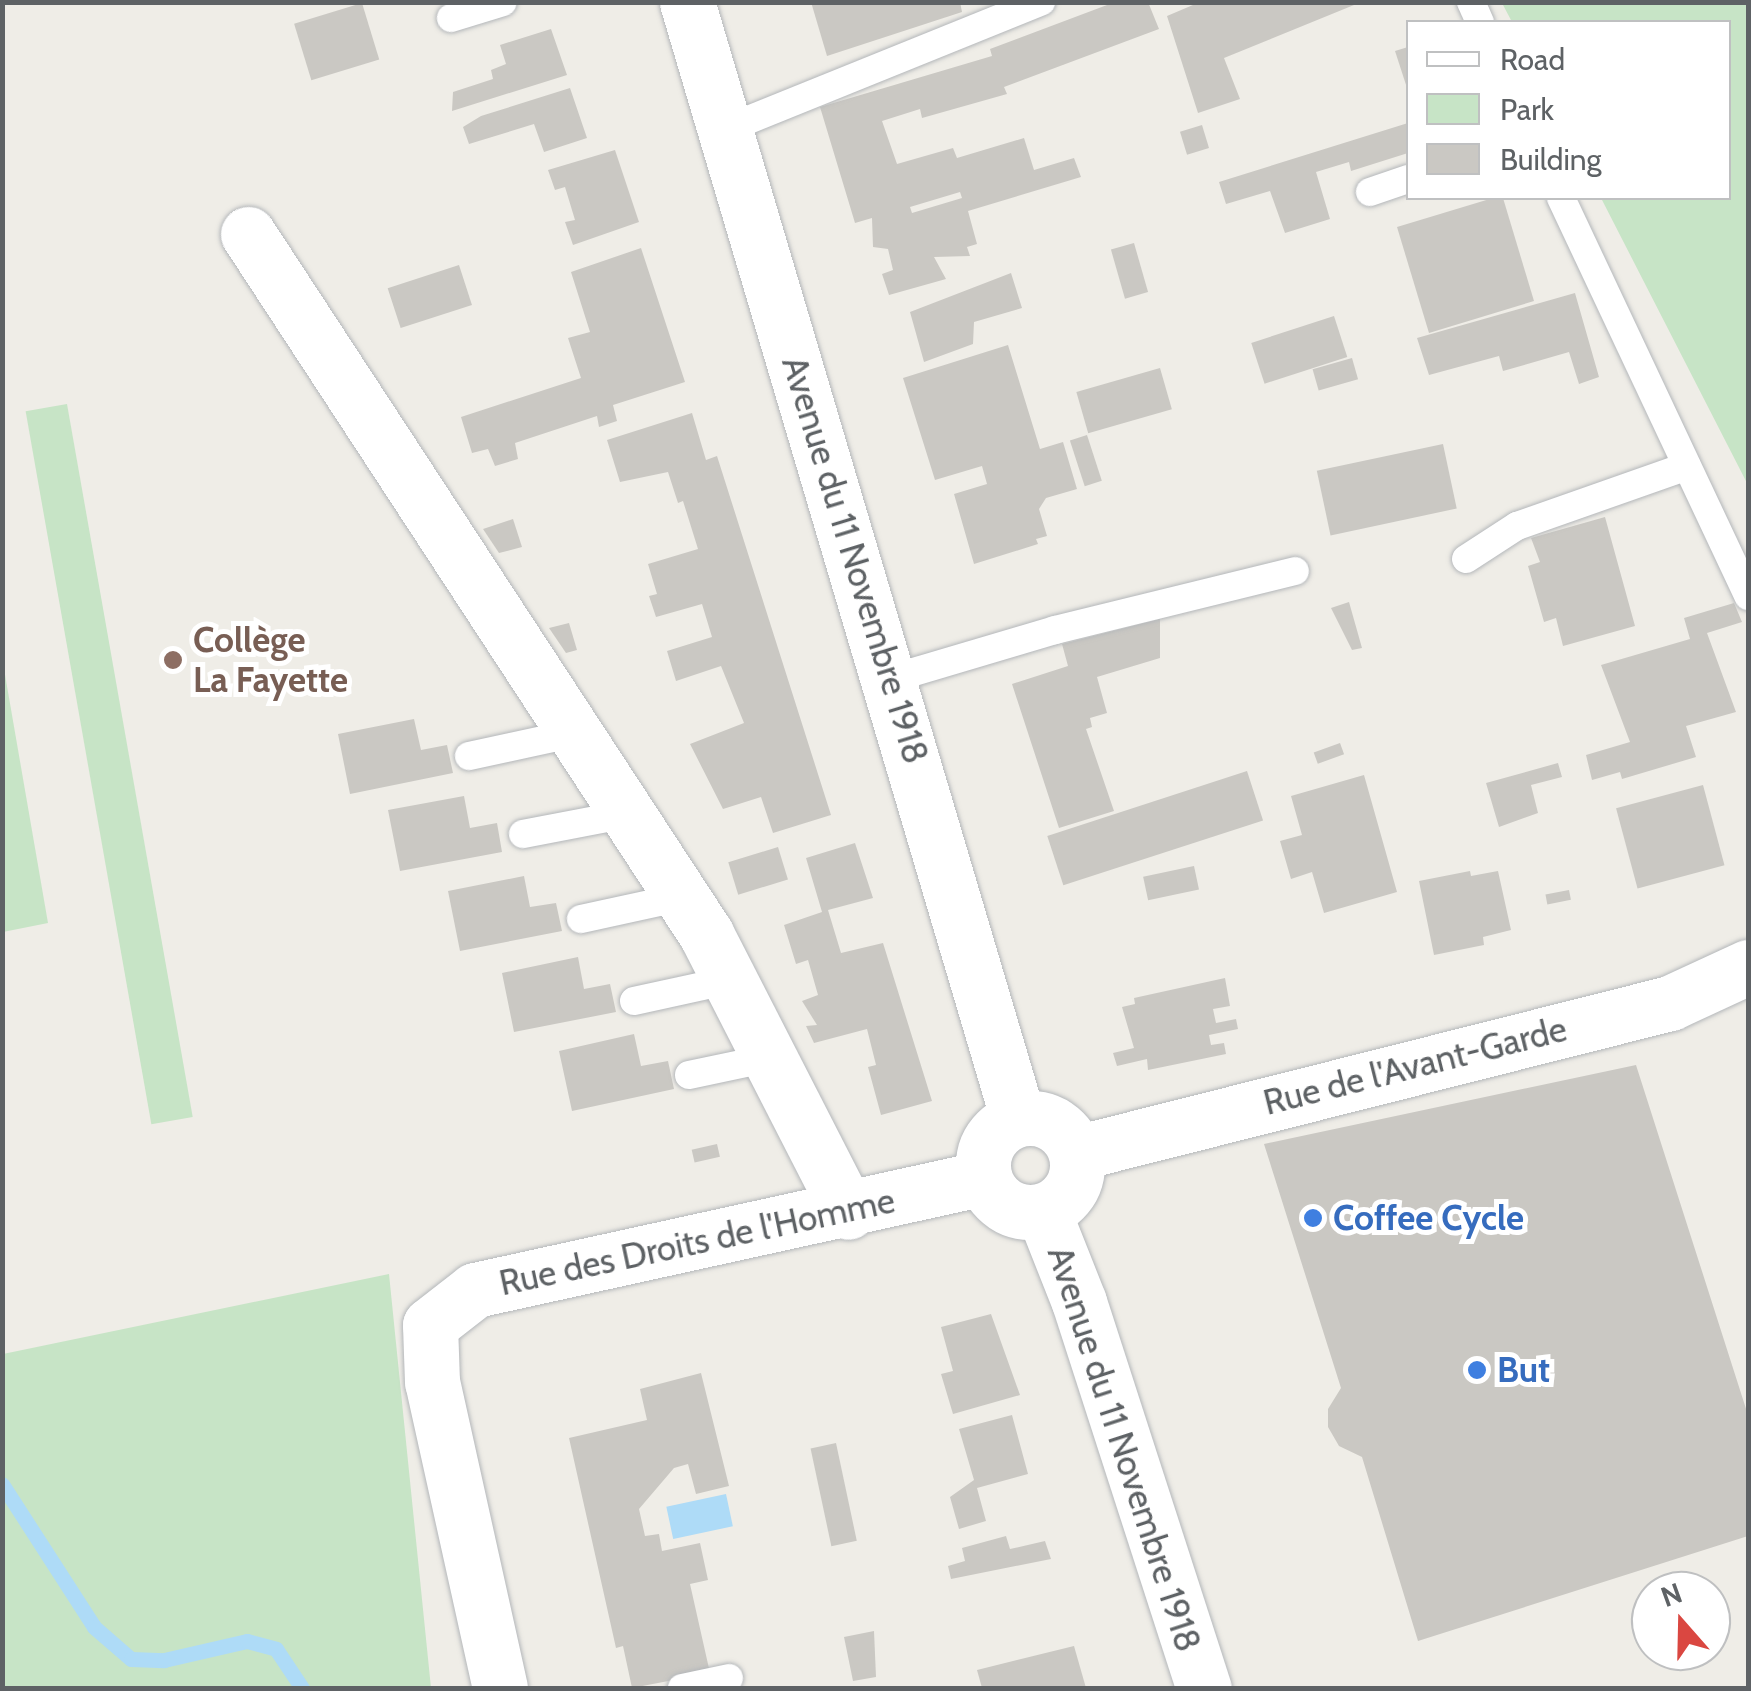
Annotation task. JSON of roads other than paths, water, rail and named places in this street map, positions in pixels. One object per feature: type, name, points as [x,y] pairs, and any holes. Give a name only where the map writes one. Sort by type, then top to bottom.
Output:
[{"type":"street","name":"Avenue du 11 Novembre 1918","points":[[688,2],[1018,1119]]},
{"type":"street","points":[[248,234],[682,897],[730,980],[848,1212]]},
{"type":"street","name":"Rue de l'Avant-Garde","points":[[1076,1153],[1670,1002],[1748,967]]},
{"type":"street","points":[[984,1178],[993,1136],[1018,1119],[1060,1128],[1076,1153]]},
{"type":"street","name":"Avenue du 11 Novembre 1918","points":[[1043,1211],[1074,1182],[1076,1153]]},
{"type":"street","name":"Avenue du 11 Novembre 1918","points":[[984,1178],[1007,1206],[1043,1211]]},
{"type":"street","name":"Rue des Droits de l'Homme","points":[[500,1688],[432,1382],[430,1325],[475,1290],[848,1212],[984,1178]]},
{"type":"street","name":"Avenue du 11 Novembre 1918","points":[[1043,1211],[1079,1302],[1204,1688]]},
{"type":"lane","points":[[451,18],[502,2]]},
{"type":"lane","points":[[726,128],[1041,2]]},
{"type":"lane","points":[[1370,192],[1406,180]]},
{"type":"lane","points":[[1562,200],[1748,596]]},
{"type":"lane","points":[[1466,559],[1518,526],[1686,466]]},
{"type":"lane","points":[[890,679],[1055,630],[1295,571]]},
{"type":"lane","points":[[469,756],[575,733]]},
{"type":"lane","points":[[523,834],[628,814]]},
{"type":"lane","points":[[581,919],[682,897]]},
{"type":"lane","points":[[634,1001],[730,980]]},
{"type":"lane","points":[[689,1074],[770,1058]]},
{"type":"lane","points":[[682,1688],[729,1678]]},
{"type":"water","points":[[726,1494],[733,1526],[673,1539],[666,1507]]},
{"type":"waterway","points":[[2,1484],[94,1627],[131,1659],[164,1660],[247,1641],[276,1649],[302,1688]]},
{"type":"place","name":"Collège La Fayette","points":[[173,660]]},
{"type":"place","name":"Coffee Cycle","points":[[1313,1218]]},
{"type":"place","name":"But","points":[[1477,1370]]}]
